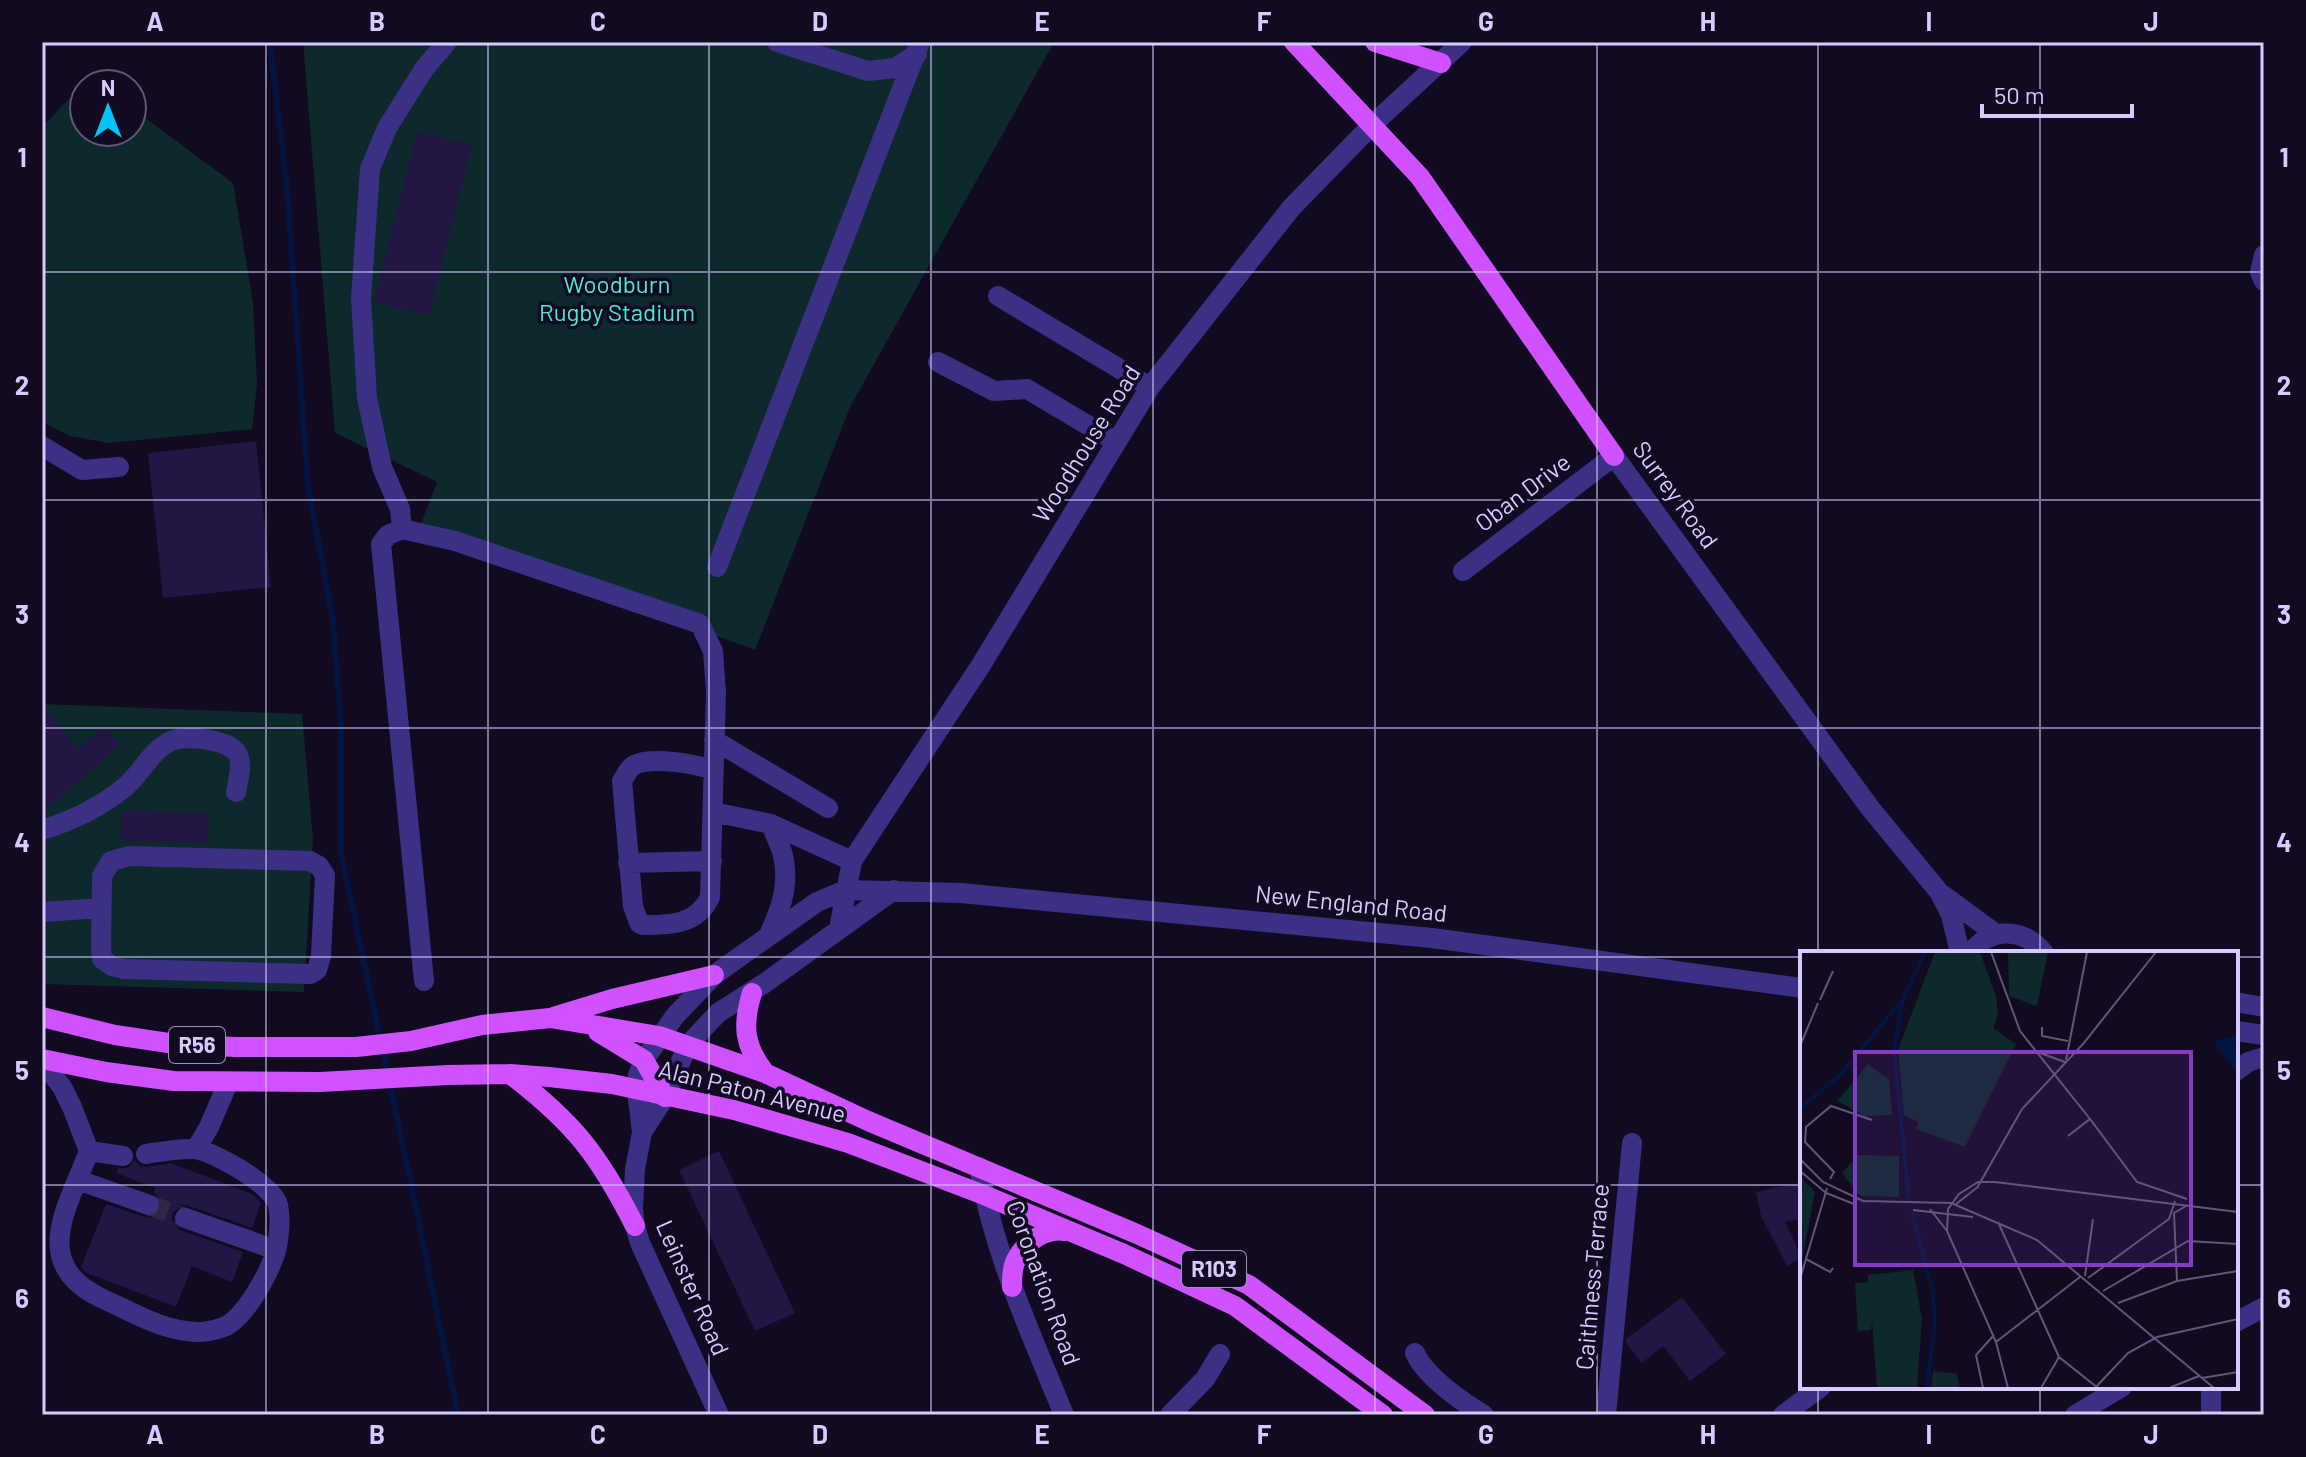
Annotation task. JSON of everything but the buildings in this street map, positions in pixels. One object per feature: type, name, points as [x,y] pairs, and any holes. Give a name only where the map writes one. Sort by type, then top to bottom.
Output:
[{"type":"main road","name":"Surrey Road","points":[[1294,42],[1420,177],[1614,456]]},
{"type":"main road","points":[[1375,42],[1451,50]]},
{"type":"main road","points":[[550,1018],[612,999],[714,975]]},
{"type":"main road","points":[[752,993],[746,1012],[746,1031],[756,1061],[765,1073]]},
{"type":"main road","name":"Alan Paton Avenue","points":[[42,1017],[115,1035],[175,1044],[235,1047],[356,1047],[411,1041],[482,1025],[550,1018],[659,1036],[765,1073],[868,1121],[1137,1234],[1249,1285],[1425,1415]]},
{"type":"main road","points":[[583,1024],[644,1060],[665,1097]]},
{"type":"main road","name":"Alan Paton Avenue","points":[[42,1060],[133,1076],[228,1083],[510,1074],[587,1080],[734,1110],[848,1143],[984,1195],[1235,1306],[1383,1415]]},
{"type":"main road","points":[[510,1074],[557,1112],[587,1144],[613,1183],[635,1226]]},
{"type":"main road","points":[[1012,1287],[1016,1260],[1033,1240],[1055,1230],[1073,1232]]},
{"type":"street","points":[[402,529],[400,509],[382,467],[367,398],[361,298],[370,169],[387,128],[424,69],[447,42]]},
{"type":"street","points":[[777,42],[868,71],[895,68],[919,48]]},
{"type":"street","points":[[717,567],[919,48]]},
{"type":"street","name":"Woodhouse Road","points":[[839,929],[852,861],[981,665],[1150,387],[1292,207],[1451,50]]},
{"type":"street","points":[[2264,255],[2260,272],[2264,281]]},
{"type":"street","points":[[998,296],[1150,387]]},
{"type":"street","points":[[938,362],[994,391],[1027,389],[1116,442]]},
{"type":"street","points":[[42,446],[82,470],[119,467]]},
{"type":"street","name":"Oban Drive","points":[[1463,571],[1614,456]]},
{"type":"street","name":"Surrey Road","points":[[1614,456],[1870,808],[1940,893],[1996,934]]},
{"type":"street","points":[[424,981],[381,544],[388,535],[402,529],[455,541],[700,624],[713,651],[716,692],[710,897],[704,909],[679,923],[639,923],[633,906],[622,781],[635,764],[666,761],[693,763],[713,770]]},
{"type":"street","points":[[42,830],[79,816],[127,786],[167,742],[177,739],[189,738],[233,747],[240,761],[236,792]]},
{"type":"street","points":[[714,740],[828,808]]},
{"type":"street","points":[[713,812],[771,824],[852,861]]},
{"type":"street","points":[[768,937],[780,909],[785,885],[784,859],[771,824]]},
{"type":"street","points":[[140,855],[310,861],[319,866],[325,875],[320,966],[310,974],[124,969],[112,966],[102,959],[101,908],[102,876],[111,861],[120,857],[140,855]]},
{"type":"street","points":[[628,863],[712,861]]},
{"type":"street","name":"New England Road","points":[[644,1060],[659,1036],[714,975],[817,902],[846,890],[976,894],[1432,938],[1800,988]]},
{"type":"street","points":[[688,1045],[718,1013],[752,993],[894,890]]},
{"type":"street","name":"Surrey Road","points":[[1940,893],[1952,919],[1960,951]]},
{"type":"street","points":[[42,912],[101,908]]},
{"type":"street","points":[[1973,951],[1986,938],[2007,932],[2029,938],[2042,951]]},
{"type":"street","points":[[2238,1002],[2264,1007]]},
{"type":"street","points":[[2238,1031],[2264,1035]]},
{"type":"street","name":"Leinster Road","points":[[642,1132],[665,1097],[688,1045]]},
{"type":"street","points":[[2238,1070],[2248,1062],[2264,1057]]},
{"type":"street","points":[[42,1060],[62,1087],[89,1151],[60,1225],[60,1254],[71,1278],[88,1292],[158,1325],[198,1332],[227,1325],[242,1313],[252,1298],[276,1250],[277,1204],[272,1194],[257,1180],[196,1149],[146,1154]]},
{"type":"street","name":"Leinster Road","points":[[644,1060],[638,1075],[637,1090],[642,1132],[633,1196],[635,1226],[719,1415]]},
{"type":"street","points":[[196,1149],[228,1083]]},
{"type":"street","name":"Caithness Terrace","points":[[1606,1415],[1632,1143]]},
{"type":"street","points":[[89,1151],[123,1156]]},
{"type":"street","name":"Coronation Road","points":[[979,1167],[993,1234],[1064,1415]]},
{"type":"street","points":[[78,1180],[149,1205]]},
{"type":"street","points":[[185,1218],[276,1250]]},
{"type":"street","points":[[2238,1321],[2264,1307]]},
{"type":"street","points":[[1415,1353],[1419,1363],[1456,1396],[1484,1415]]},
{"type":"street","points":[[1170,1415],[1205,1379],[1220,1354]]},
{"type":"street","points":[[1783,1415],[1818,1389]]},
{"type":"street","points":[[2075,1415],[2119,1389]]},
{"type":"street","points":[[2211,1389],[2211,1415]]},
{"type":"green space","name":"Woodburn Rugby Stadium","points":[[303,42],[1054,42],[850,407],[755,650],[420,527],[437,482],[335,433]]},
{"type":"green space","points":[[68,100],[68,148],[148,148],[148,120],[233,183],[253,303],[257,385],[252,429],[109,443],[70,436],[42,422],[42,127]]},
{"type":"green space","points":[[42,704],[302,714],[313,839],[304,992],[42,984]]},
{"type":"waterway","points":[[270,42],[287,188],[308,486],[333,621],[341,724],[341,854],[458,1415]]},
{"type":"tunnel","points":[[149,1205],[185,1218]]}]
